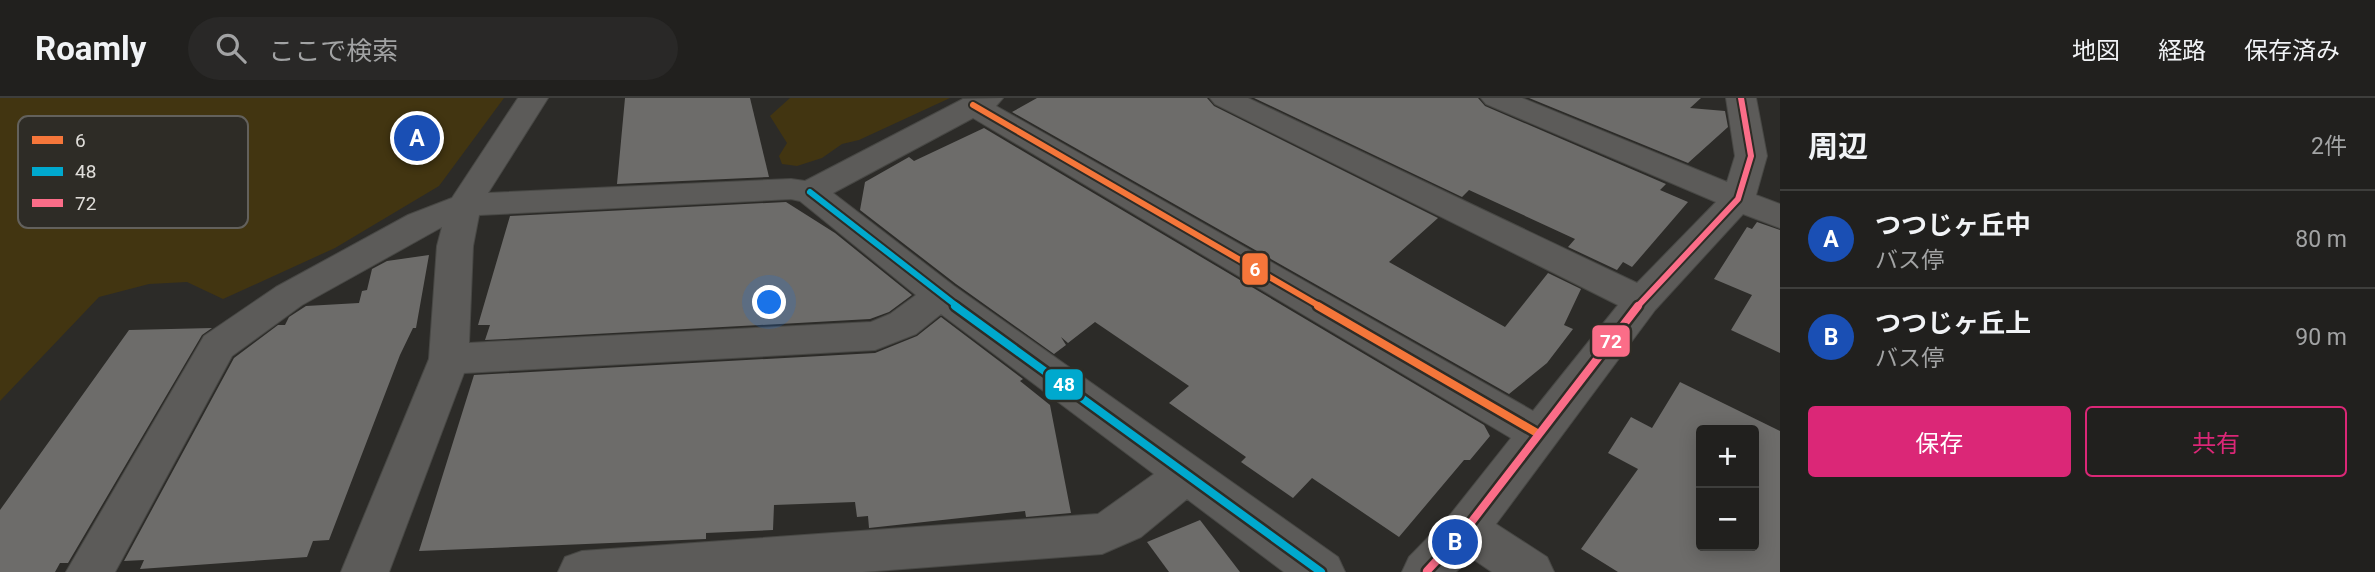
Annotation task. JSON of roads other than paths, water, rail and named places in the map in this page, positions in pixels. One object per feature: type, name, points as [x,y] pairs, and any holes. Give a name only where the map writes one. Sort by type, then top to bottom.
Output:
[{"type":"street","points":[[365,572],[449,359],[455,246],[464,205],[533,98]]},
{"type":"street","points":[[1225,98],[1642,301]]},
{"type":"street","points":[[1496,98],[1780,217]]},
{"type":"street","points":[[1426,572],[1465,529],[1642,301],[1738,199],[1751,156],[1741,98]]},
{"type":"street","points":[[810,192],[981,102],[1537,433]]},
{"type":"street","points":[[90,572],[218,345],[289,296],[420,223],[464,205],[791,189],[810,192],[941,295],[1321,572]]},
{"type":"street","points":[[449,359],[875,336],[903,324],[941,295]]},
{"type":"street","points":[[582,572],[1102,534],[1125,523],[1187,473]]},
{"type":"street","points":[[1465,529],[1530,572]]},
{"type":"place","name":"つつじヶ丘中","points":[[417,138]]},
{"type":"place","name":"つつじヶ丘上","points":[[1455,542]]}]
